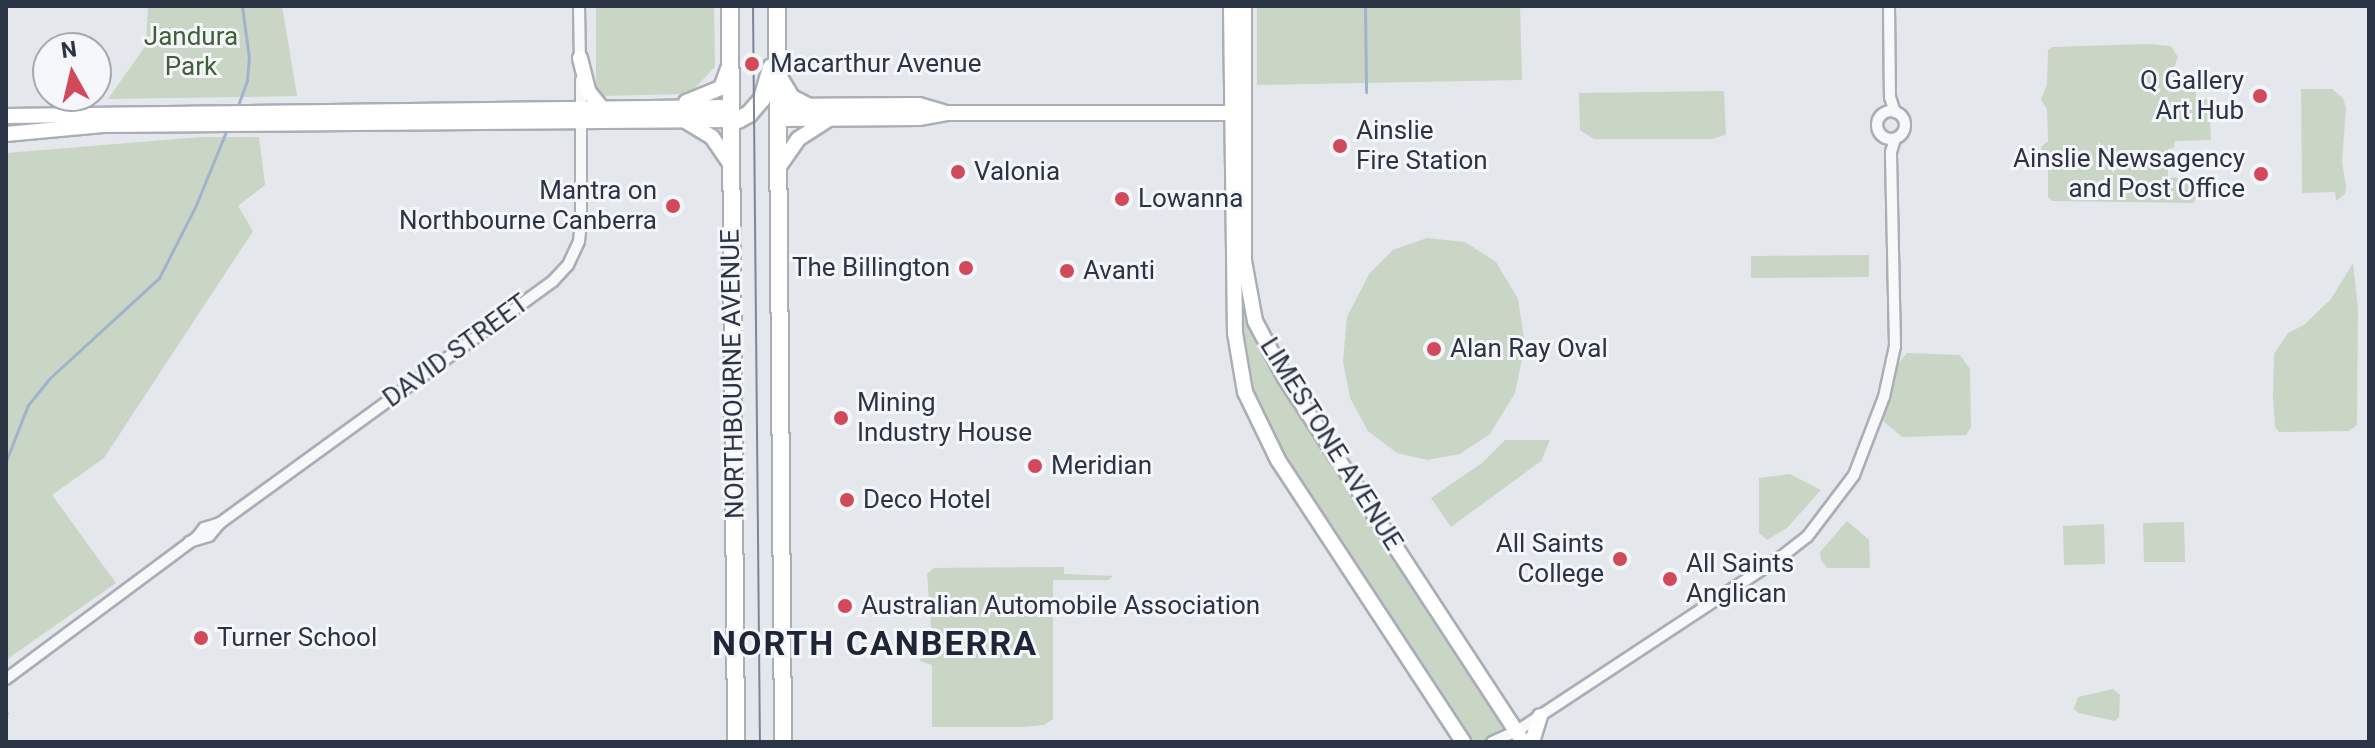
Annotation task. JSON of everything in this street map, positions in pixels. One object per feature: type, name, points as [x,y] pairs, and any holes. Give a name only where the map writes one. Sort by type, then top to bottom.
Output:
[{"type":"highway","name":"NORTHBOURNE AVENUE","points":[[730,6],[736,742]]},
{"type":"highway","name":"NORTHBOURNE AVENUE","points":[[777,6],[783,742]]},
{"type":"highway","points":[[757,106],[766,90],[777,38]]},
{"type":"highway","points":[[733,115],[757,106],[778,113]]},
{"type":"highway","points":[[733,115],[778,113]]},
{"type":"main road","points":[[1231,6],[1238,50],[1239,108]]},
{"type":"main road","points":[[1238,50],[1244,6]]},
{"type":"main road","points":[[580,58],[588,91],[602,108]]},
{"type":"main road","points":[[650,108],[690,102],[721,88],[730,59]]},
{"type":"main road","points":[[777,72],[792,97],[809,106]]},
{"type":"main road","points":[[778,113],[809,106],[919,105],[947,113]]},
{"type":"main road","points":[[581,116],[602,108],[650,108],[733,115]]},
{"type":"main road","points":[[1108,113],[1239,108]]},
{"type":"main road","points":[[778,113],[829,119],[919,118],[947,113],[1196,113],[1239,108]]},
{"type":"main road","name":"LIMESTONE AVENUE","points":[[1239,108],[1233,150],[1235,333],[1245,392],[1278,460],[1463,742]]},
{"type":"main road","name":"LIMESTONE AVENUE","points":[[1239,108],[1244,261],[1255,321],[1300,401],[1517,738]]},
{"type":"main road","points":[[1196,113],[1221,125],[1233,150]]},
{"type":"main road","points":[[6,116],[102,120],[581,116],[684,120],[733,115]]},
{"type":"main road","points":[[778,168],[798,139],[829,119]]},
{"type":"main road","points":[[6,134],[102,120]]},
{"type":"main road","points":[[684,120],[712,137],[731,165]]},
{"type":"main road","points":[[1532,742],[1540,716]]},
{"type":"street","name":"DAVID STREET","points":[[9,676],[204,528],[220,523],[553,281],[568,265],[579,241],[581,222],[579,6]]},
{"type":"street","points":[[1492,742],[1517,738],[1540,716],[1781,557],[1807,537],[1854,475],[1884,397],[1895,346],[1891,152],[1895,139],[1905,125],[1895,112],[1890,97],[1889,6]]},
{"type":"street","points":[[1890,97],[1877,127],[1891,152]]},
{"type":"street","points":[[1880,116],[1895,112]]},
{"type":"street","points":[[1883,137],[1895,139]]},
{"type":"green space","name":"Jandura Park","points":[[148,6],[282,6],[297,96],[112,99],[112,93],[146,45]]},
{"type":"green space","points":[[596,6],[714,6],[715,67],[689,94],[599,96],[596,91]]},
{"type":"green space","points":[[1257,6],[1520,6],[1522,80],[1257,85]]},
{"type":"green space","points":[[2171,46],[2178,57],[2171,75],[2180,75],[2196,84],[2196,100],[2209,99],[2211,140],[2175,141],[2174,148],[2168,149],[2168,177],[2177,178],[2181,183],[2199,184],[2200,193],[2193,203],[2052,201],[2048,197],[2048,160],[2042,159],[2041,147],[2048,141],[2047,109],[2041,100],[2047,84],[2048,50],[2052,47]]},
{"type":"green space","points":[[2301,89],[2332,89],[2343,98],[2346,108],[2342,162],[2346,186],[2345,194],[2336,201],[2335,192],[2302,193]]},
{"type":"green space","points":[[1724,91],[1726,135],[1711,139],[1594,139],[1580,130],[1579,93]]},
{"type":"green space","points":[[201,137],[259,137],[265,185],[238,206],[253,231],[104,458],[52,495],[116,583],[6,660],[6,153]]},
{"type":"green space","name":"Alan Ray Oval","points":[[1427,238],[1465,242],[1496,262],[1518,299],[1525,345],[1515,393],[1490,434],[1460,454],[1427,460],[1397,453],[1368,431],[1350,398],[1343,361],[1347,317],[1369,274],[1393,250]]},
{"type":"green space","points":[[1869,255],[1869,277],[1751,278],[1751,256]]},
{"type":"green space","points":[[2353,263],[2358,308],[2357,425],[2349,431],[2279,432],[2275,427],[2273,397],[2274,354],[2288,333],[2304,325],[2331,299]]},
{"type":"green space","points":[[1241,304],[1252,335],[1271,371],[1513,742],[1470,742],[1266,432],[1247,392],[1239,341]]},
{"type":"green space","points":[[1907,353],[1960,355],[1970,369],[1971,427],[1966,435],[1902,437],[1883,421],[1894,369]]},
{"type":"green space","points":[[1505,440],[1550,440],[1541,461],[1451,527],[1431,498],[1482,463]]},
{"type":"green space","points":[[1790,474],[1821,490],[1787,528],[1767,540],[1759,533],[1759,478]]},
{"type":"green space","points":[[1847,521],[1869,540],[1870,568],[1827,568],[1821,560],[1820,552]]},
{"type":"green space","points":[[2184,522],[2185,562],[2144,562],[2143,523]]},
{"type":"green space","points":[[2104,524],[2105,564],[2064,565],[2063,526]]},
{"type":"green space","points":[[1064,567],[1064,574],[1113,576],[1108,580],[1053,580],[1053,719],[1044,725],[1024,727],[932,727],[932,665],[920,661],[924,642],[932,639],[927,574],[934,568]]},
{"type":"green space","points":[[2113,689],[2120,695],[2119,717],[2115,721],[2079,713],[2074,709],[2078,697]]},
{"type":"waterway","points":[[237,108],[247,80],[249,58],[242,6]]},
{"type":"waterway","points":[[1365,6],[1366,92]]},
{"type":"waterway","points":[[6,461],[28,405],[51,377],[159,278],[196,205],[227,129]]},
{"type":"tram line","points":[[753,6],[760,742]]},
{"type":"place","name":"Macarthur Avenue","points":[[752,64]]},
{"type":"place","name":"Q Gallery Art Hub","points":[[2260,96]]},
{"type":"place","name":"Ainslie Fire Station","points":[[1340,146]]},
{"type":"place","name":"Valonia","points":[[958,172]]},
{"type":"place","name":"Ainslie Newsagency and Post Office","points":[[2261,174]]},
{"type":"place","name":"Lowanna","points":[[1122,199]]},
{"type":"place","name":"Mantra on Northbourne Canberra","points":[[673,206]]},
{"type":"place","name":"The Billington","points":[[966,268]]},
{"type":"place","name":"Avanti","points":[[1067,271]]},
{"type":"place","name":"Alan Ray Oval","points":[[1434,349]]},
{"type":"place","name":"Mining Industry House","points":[[841,418]]},
{"type":"place","name":"Meridian","points":[[1035,466]]},
{"type":"place","name":"Deco Hotel","points":[[847,500]]},
{"type":"place","name":"All Saints College","points":[[1620,559]]},
{"type":"place","name":"All Saints Anglican","points":[[1670,579]]},
{"type":"place","name":"Australian Automobile Association","points":[[845,606]]},
{"type":"place","name":"Turner School","points":[[201,638]]},
{"type":"district","name":"NORTH CANBERRA","points":[[875,644]]}]
